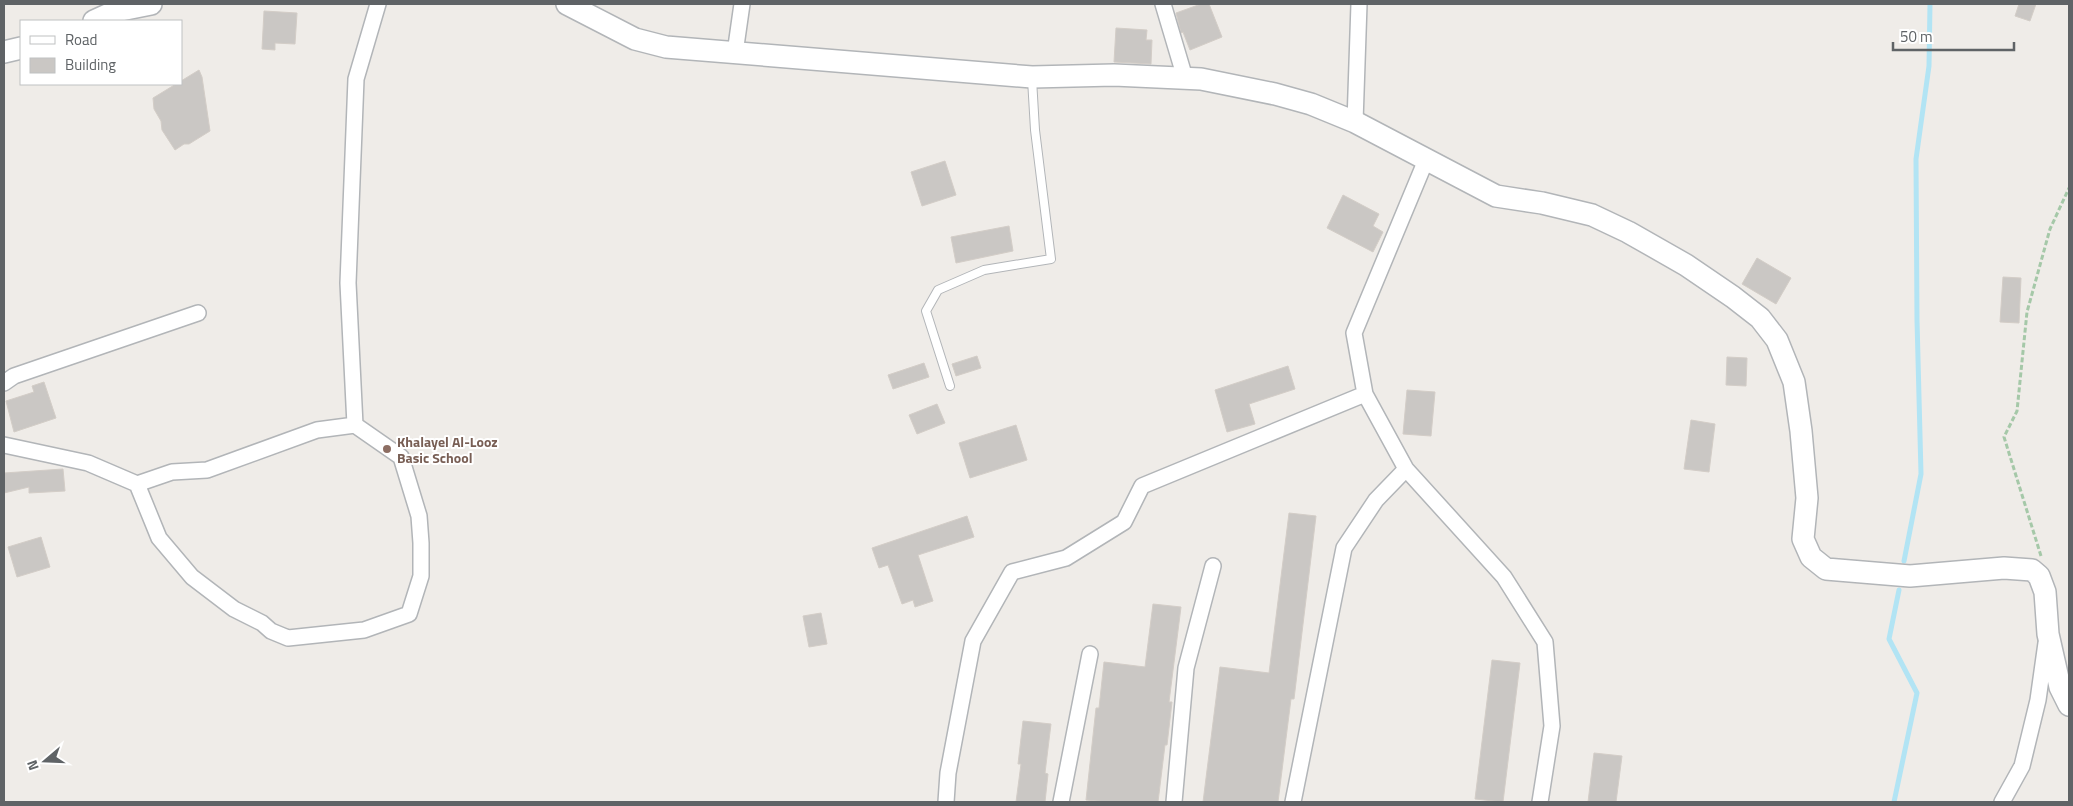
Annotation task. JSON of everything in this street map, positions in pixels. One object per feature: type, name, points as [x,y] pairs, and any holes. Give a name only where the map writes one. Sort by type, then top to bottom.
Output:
[{"type":"street","points":[[96,20],[116,11],[151,4]]},
{"type":"street","points":[[355,425],[348,283],[356,79],[378,4]]},
{"type":"street","points":[[567,4],[635,39],[666,46],[1032,77],[1114,76],[1201,79],[1275,94],[1311,104],[1355,122],[1496,196],[1542,203],[1592,215],[1628,232],[1686,265],[1733,296],[1760,318],[1778,340],[1794,382],[1807,498],[1803,540],[1810,557],[1826,569],[1910,576],[2014,568],[2032,570],[2039,576],[2045,592],[2048,634],[2060,687],[2069,705]]},
{"type":"street","points":[[735,53],[742,4]]},
{"type":"street","points":[[1163,4],[1185,78]]},
{"type":"street","points":[[1355,122],[1359,4]]},
{"type":"street","points":[[4,52],[20,48]]},
{"type":"street","points":[[1426,160],[1354,333],[1365,394],[1406,469],[1504,577],[1545,642],[1552,726],[1540,802]]},
{"type":"street","points":[[4,383],[14,376],[198,313]]},
{"type":"street","points":[[946,802],[948,773],[973,641],[1012,572],[1066,558],[1124,522],[1142,486],[1365,394]]},
{"type":"street","points":[[4,445],[88,463],[137,484],[172,472],[207,470],[317,430],[355,425],[401,457],[419,516],[421,576],[410,614],[364,630],[288,638],[271,631],[234,609],[192,577],[158,538],[137,484]]},
{"type":"street","points":[[1293,802],[1344,548],[1376,500],[1406,469]]},
{"type":"street","points":[[1174,802],[1186,668],[1213,566]]},
{"type":"street","points":[[2002,802],[2022,766],[2038,700],[2048,634]]},
{"type":"street","points":[[1061,802],[1090,654]]},
{"type":"lane","points":[[950,386],[926,311],[938,290],[984,270],[1051,259],[1035,130],[1032,77]]},
{"type":"path","points":[[2039,576],[2042,557],[2004,437],[2017,410],[2027,312],[2050,229],[2069,188]]},
{"type":"building","points":[[1201,4],[1209,4],[1222,37],[1190,50],[1183,32],[1181,33],[1176,13]]},
{"type":"building","points":[[2019,4],[2036,4],[2030,21],[2015,16]]},
{"type":"building","points":[[264,11],[297,13],[295,44],[275,43],[275,50],[262,49]]},
{"type":"building","points":[[1116,28],[1147,30],[1146,40],[1152,40],[1151,64],[1114,62]]},
{"type":"building","points":[[199,70],[202,77],[210,131],[175,150],[162,130],[161,121],[154,109],[153,98],[174,85],[182,85],[182,80]]},
{"type":"building","points":[[945,161],[956,195],[922,206],[911,172]]},
{"type":"building","points":[[1343,195],[1379,214],[1373,226],[1383,232],[1373,252],[1327,228]]},
{"type":"building","points":[[1009,226],[1013,251],[956,263],[951,237]]},
{"type":"building","points":[[1757,258],[1791,278],[1776,304],[1742,284]]},
{"type":"building","points":[[2003,277],[2021,278],[2019,323],[2000,322]]},
{"type":"building","points":[[977,356],[981,368],[956,376],[952,364]]},
{"type":"building","points":[[1727,357],[1747,358],[1746,386],[1726,385]]},
{"type":"building","points":[[924,363],[929,377],[893,389],[888,375]]},
{"type":"building","points":[[1288,366],[1295,389],[1249,404],[1255,424],[1227,432],[1215,390]]},
{"type":"building","points":[[44,382],[56,418],[14,432],[6,401],[34,392],[32,386]]},
{"type":"building","points":[[1407,390],[1435,392],[1431,436],[1403,434]]},
{"type":"building","points":[[937,404],[945,423],[917,434],[909,415]]},
{"type":"building","points":[[1691,420],[1715,424],[1709,472],[1684,469]]},
{"type":"building","points":[[1016,425],[1027,460],[970,478],[959,443]]},
{"type":"building","points":[[63,469],[65,491],[29,493],[29,487],[4,493],[4,473]]},
{"type":"building","points":[[1289,513],[1316,516],[1294,699],[1291,699],[1278,802],[1203,802],[1220,667],[1269,673]]},
{"type":"building","points":[[967,516],[974,537],[918,555],[933,601],[915,607],[913,600],[902,604],[888,565],[879,568],[872,548]]},
{"type":"building","points":[[41,537],[50,567],[17,577],[8,547]]},
{"type":"building","points":[[1153,604],[1181,607],[1169,702],[1172,702],[1167,745],[1165,745],[1158,802],[1086,800],[1096,708],[1099,708],[1104,662],[1145,667]]},
{"type":"building","points":[[821,613],[827,644],[809,647],[803,616]]},
{"type":"building","points":[[1492,660],[1520,663],[1503,802],[1475,799]]},
{"type":"building","points":[[1023,721],[1051,724],[1045,773],[1048,774],[1045,802],[1016,802],[1021,764],[1018,764]]},
{"type":"building","points":[[1594,753],[1622,756],[1616,802],[1588,802]]},
{"type":"waterway","points":[[1904,561],[1921,474],[1917,320],[1916,159],[1929,66],[1930,4]]},
{"type":"waterway","points":[[1894,802],[1917,693],[1889,639],[1899,590]]},
{"type":"place","name":"Khalayel Al-Looz Basic School","points":[[387,449]]}]
